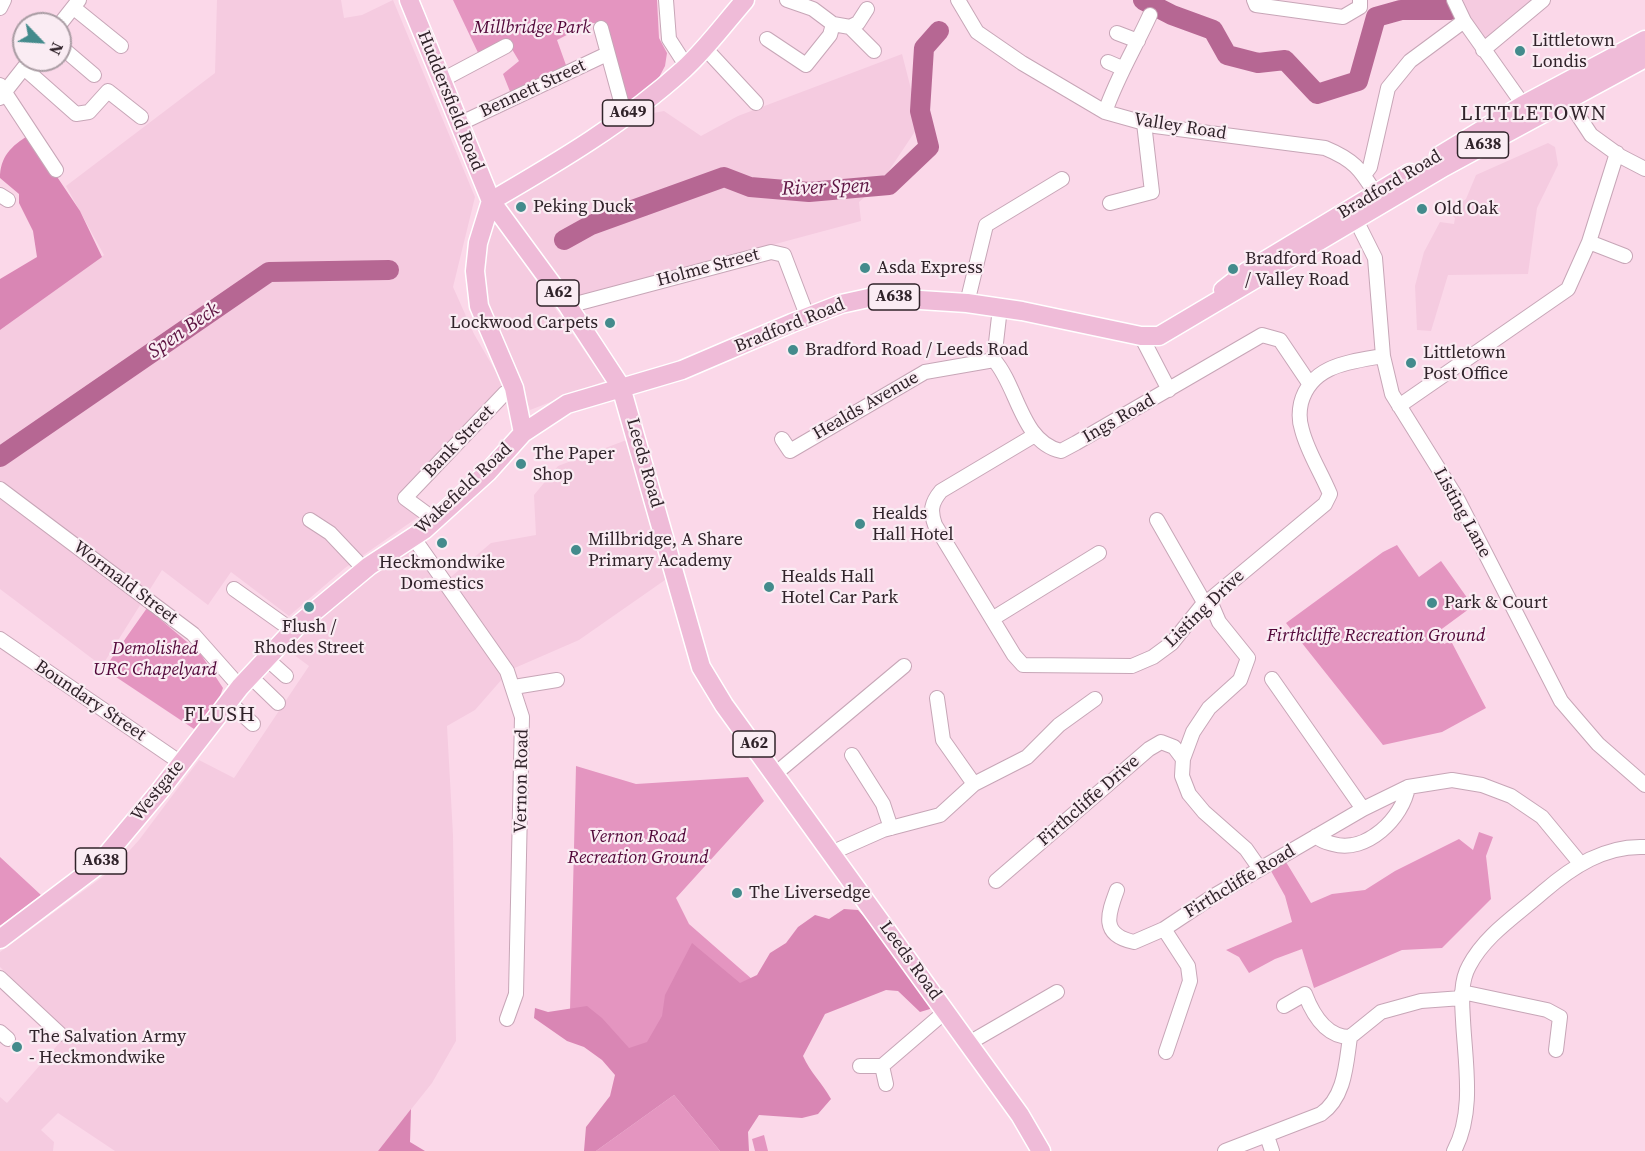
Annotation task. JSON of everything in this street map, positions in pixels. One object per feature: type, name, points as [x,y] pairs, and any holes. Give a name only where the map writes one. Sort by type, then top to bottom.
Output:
[{"type":"main road","name":"Huddersfield Road","points":[[409,0],[491,201]]},
{"type":"main road","name":"A649","points":[[491,201],[586,145],[687,67],[745,0]]},
{"type":"main road","name":"Bradford Road","points":[[523,433],[567,404],[682,370],[841,304],[873,297],[966,303],[1141,336],[1159,336],[1177,327],[1245,272],[1528,112],[1645,40]]},
{"type":"main road","name":"Bradford Road","points":[[1528,112],[1568,100],[1645,58]]},
{"type":"main road","name":"Leeds Road","points":[[491,201],[568,306],[621,387],[701,667],[724,705],[888,929],[1020,1115],[1041,1151]]},
{"type":"main road","name":"Wakefield Road","points":[[204,734],[240,689],[293,631],[365,570],[435,520],[488,472],[523,433],[514,387],[479,306],[475,271],[478,243],[491,201]]},
{"type":"main road","name":"Westgate","points":[[0,939],[98,865],[204,734]]},
{"type":"street","points":[[0,8],[4,0]]},
{"type":"street","points":[[666,0],[669,39],[687,67]]},
{"type":"street","name":"Valley Road","points":[[958,0],[976,32],[1022,63],[1105,112],[1144,123],[1325,148],[1348,158],[1364,175],[1378,198]]},
{"type":"street","points":[[1254,0],[1256,5],[1343,17],[1360,7],[1360,0]]},
{"type":"street","points":[[1454,0],[1464,21],[1483,50],[1528,112]]},
{"type":"street","points":[[1483,50],[1543,0]]},
{"type":"street","points":[[796,2],[813,9],[833,24],[850,27],[874,51]]},
{"type":"street","points":[[76,4],[121,46]]},
{"type":"street","points":[[850,27],[858,23],[867,9]]},
{"type":"street","points":[[1105,112],[1122,68],[1150,15]]},
{"type":"street","points":[[1364,175],[1370,167],[1388,88],[1410,61],[1464,21]]},
{"type":"street","points":[[767,39],[807,69],[830,35],[833,24]]},
{"type":"street","points":[[601,28],[625,116]]},
{"type":"street","points":[[1117,33],[1138,41]]},
{"type":"street","points":[[442,80],[506,46]]},
{"type":"street","points":[[704,48],[756,103]]},
{"type":"street","name":"Bennett Street","points":[[459,124],[607,54]]},
{"type":"street","points":[[72,56],[94,75]]},
{"type":"street","points":[[1108,62],[1122,68]]},
{"type":"street","points":[[20,72],[2,91],[56,170]]},
{"type":"street","points":[[35,72],[76,114],[89,112],[108,91],[141,117]]},
{"type":"street","points":[[1568,100],[1591,135],[1645,169]]},
{"type":"street","points":[[1110,202],[1152,192],[1144,123]]},
{"type":"street","points":[[1399,406],[1568,289],[1589,242],[1617,153]]},
{"type":"street","points":[[966,303],[986,225],[1062,179]]},
{"type":"street","name":"Listing Lane","points":[[1353,213],[1375,258],[1383,356],[1392,394],[1458,500],[1561,701],[1598,744],[1645,785]]},
{"type":"street","points":[[1589,242],[1625,256]]},
{"type":"street","name":"Holme Street","points":[[568,306],[771,252],[784,255],[808,318]]},
{"type":"street","points":[[1000,308],[994,360],[1003,370],[1035,435]]},
{"type":"street","name":"Ings Road","points":[[1035,435],[1052,449],[1061,451],[1262,335],[1280,340],[1309,382]]},
{"type":"street","points":[[1141,336],[1169,390]]},
{"type":"street","points":[[1309,382],[1316,376],[1335,368],[1383,356]]},
{"type":"street","name":"Healds Avenue","points":[[782,439],[790,451],[925,372],[994,360]]},
{"type":"street","name":"Listing Drive","points":[[1035,435],[941,491],[933,501],[931,513],[935,525],[1012,653],[1023,665],[1132,666],[1153,657],[1172,643],[1207,602],[1325,504],[1330,494],[1300,428],[1299,412],[1309,382]]},
{"type":"street","name":"Bank Street","points":[[435,520],[405,498],[505,393],[514,387]]},
{"type":"street","name":"Wormald Street","points":[[0,489],[193,634],[240,689]]},
{"type":"street","points":[[310,520],[330,533],[365,570]]},
{"type":"street","points":[[1157,520],[1219,622],[1248,658],[1240,681],[1209,708],[1193,732],[1183,759],[1182,776],[1189,794],[1204,812],[1245,849],[1260,869]]},
{"type":"street","name":"Vernon Road","points":[[413,537],[507,671],[523,720],[516,994],[507,1018]]},
{"type":"street","points":[[992,619],[1099,553]]},
{"type":"street","points":[[234,589],[293,631]]},
{"type":"street","name":"Boundary Street","points":[[0,639],[181,763]]},
{"type":"street","points":[[267,659],[286,676]]},
{"type":"street","points":[[775,774],[904,666]]},
{"type":"street","points":[[1272,679],[1364,809]]},
{"type":"street","points":[[514,687],[557,680]]},
{"type":"street","points":[[240,689],[278,703]]},
{"type":"street","points":[[240,689],[254,724]]},
{"type":"street","points":[[937,698],[943,740],[974,784]]},
{"type":"street","points":[[831,853],[891,828],[940,815],[974,784],[1027,758],[1059,725],[1095,699]]},
{"type":"street","name":"Firthcliffe Drive","points":[[996,881],[1149,749],[1161,742],[1174,747],[1183,759]]},
{"type":"street","points":[[852,755],[884,804],[891,828]]},
{"type":"street","name":"Firthcliffe Road","points":[[1117,890],[1109,911],[1108,923],[1116,935],[1134,942],[1164,929],[1260,869],[1364,809],[1408,787],[1452,780],[1482,785],[1512,796],[1542,817],[1580,863]]},
{"type":"street","name":"Firthcliffe Road","points":[[1316,836],[1320,840],[1338,845],[1371,838],[1391,822],[1406,798],[1408,787]]},
{"type":"street","points":[[1454,1151],[1464,1121],[1467,1101],[1462,995],[1468,968],[1485,942],[1580,863],[1615,850],[1632,846],[1645,847]]},
{"type":"street","name":"Firthcliffe Road","points":[[1164,929],[1188,966],[1190,981],[1166,1052]]},
{"type":"street","points":[[0,978],[60,1034]]},
{"type":"street","points":[[969,1043],[1057,992]]},
{"type":"street","points":[[1284,1006],[1305,994],[1311,1010],[1329,1033],[1350,1037],[1382,1012],[1421,1000],[1462,995],[1547,1011],[1560,1017],[1556,1050]]},
{"type":"street","points":[[860,1066],[882,1066],[946,1011]]},
{"type":"street","points":[[1225,1151],[1321,1114],[1332,1106],[1340,1090],[1350,1037]]},
{"type":"street","points":[[882,1066],[886,1084]]},
{"type":"street","points":[[1267,1136],[1272,1151]]},
{"type":"shaded area","points":[[217,0],[341,0],[344,18],[362,15],[393,0],[475,197],[453,287],[474,334],[503,384],[399,493],[421,515],[345,568],[289,616],[231,572],[208,605],[162,570],[102,666],[0,589],[0,330],[104,255],[66,186],[215,73]]},
{"type":"shaded area","points":[[1460,0],[1533,0],[1485,43]]},
{"type":"shaded area","points":[[902,54],[920,124],[882,181],[859,202],[861,221],[571,299],[503,203],[648,114],[664,111],[701,136],[738,116]]},
{"type":"shaded area","points":[[29,135],[80,211],[102,257],[0,330],[0,279],[37,257],[33,231],[19,203],[19,194],[0,178],[4,158],[17,143]]},
{"type":"shaded area","points":[[1548,143],[1555,147],[1558,165],[1537,208],[1528,274],[1448,275],[1431,331],[1417,330],[1415,286],[1424,252],[1440,222],[1454,224],[1455,218],[1449,212],[1466,199],[1476,175]]},
{"type":"shaded area","points":[[489,217],[497,224],[605,381],[530,410],[483,290],[480,244]]},
{"type":"shaded area","points":[[637,436],[675,573],[579,640],[510,670],[475,710],[447,726],[453,835],[456,1041],[432,1083],[378,1151],[115,1151],[58,1113],[41,1130],[54,1142],[53,1151],[0,1151],[0,1097],[7,1103],[68,1033],[0,967],[0,952],[112,870],[139,840],[199,760],[234,778],[309,666],[286,649],[336,599],[412,542],[445,582],[491,543],[536,535],[534,495],[558,466]]},
{"type":"shaded area","points":[[844,909],[858,910],[903,959],[932,999],[930,1009],[920,1012],[898,991],[886,990],[825,1014],[803,1056],[831,1099],[818,1114],[802,1118],[759,1115],[748,1132],[749,1151],[720,1151],[674,1095],[596,1151],[584,1151],[586,1127],[610,1096],[615,1075],[602,1060],[584,1047],[567,1041],[534,1018],[535,1008],[548,1012],[587,1006],[602,1018],[629,1048],[647,1042],[662,1016],[665,995],[692,943],[740,983],[757,975],[770,953],[786,943],[798,927],[815,915],[829,919]]},
{"type":"shaded area","points":[[411,1109],[410,1142],[425,1151],[378,1151]]},
{"type":"green space","name":"Millbridge Park","points":[[453,0],[657,0],[659,38],[667,53],[665,66],[653,89],[628,111],[598,23],[590,23],[557,40],[567,68],[511,94],[503,74],[519,61],[510,46],[481,59]]},
{"type":"green space","name":"Firthcliffe Recreation Ground","points":[[1397,545],[1419,577],[1441,561],[1473,606],[1439,631],[1444,644],[1451,641],[1486,708],[1442,732],[1383,745],[1286,623],[1383,552]]},
{"type":"green space","name":"Demolished URC Chapelyard","points":[[147,608],[200,653],[223,688],[219,699],[194,729],[104,669]]},
{"type":"green space","name":"Vernon Road Recreation Ground","points":[[576,766],[636,784],[748,777],[764,801],[676,898],[689,924],[761,987],[644,1082],[570,1010]]},
{"type":"green space","points":[[1479,832],[1493,837],[1486,856],[1491,899],[1442,948],[1402,950],[1314,988],[1302,949],[1275,959],[1249,973],[1239,957],[1226,950],[1292,922],[1285,896],[1271,871],[1286,862],[1311,903],[1332,894],[1365,890],[1395,871],[1459,839],[1473,850]]},
{"type":"green space","points":[[0,857],[41,895],[0,926]]},
{"type":"green space","points":[[674,1095],[720,1151],[596,1151]]},
{"type":"green space","points":[[764,1135],[768,1151],[755,1151],[752,1139]]},
{"type":"waterway","name":"River Spen","points":[[1143,0],[1172,15],[1213,30],[1227,55],[1258,63],[1285,60],[1317,94],[1358,81],[1376,17],[1401,10],[1451,10]]},
{"type":"waterway","name":"River Spen","points":[[564,240],[591,225],[724,177],[750,187],[809,192],[889,185],[929,147],[920,111],[924,48],[939,31]]},
{"type":"waterway","name":"Spen Beck","points":[[0,457],[269,272],[389,270]]},
{"type":"place","name":"Littletown Londis","points":[[1520,51]]},
{"type":"place","name":"Peking Duck","points":[[521,207]]},
{"type":"place","name":"Old Oak","points":[[1422,209]]},
{"type":"place","name":"Asda Express","points":[[865,268]]},
{"type":"place","name":"Bradford Road / Valley Road","points":[[1233,269]]},
{"type":"place","name":"Lockwood Carpets","points":[[610,323]]},
{"type":"place","name":"Bradford Road / Leeds Road","points":[[793,350]]},
{"type":"place","name":"Littletown Post Office","points":[[1411,363]]},
{"type":"place","name":"The Paper Shop","points":[[521,464]]},
{"type":"place","name":"Healds Hall Hotel","points":[[860,524]]},
{"type":"place","name":"Heckmondwike Domestics","points":[[442,543]]},
{"type":"place","name":"Millbridge, A Share Primary Academy","points":[[576,550]]},
{"type":"place","name":"Healds Hall Hotel Car Park","points":[[769,587]]},
{"type":"place","name":"Park & Court","points":[[1432,603]]},
{"type":"place","name":"Flush / Rhodes Street","points":[[309,607]]},
{"type":"place","name":"The Liversedge","points":[[737,893]]},
{"type":"place","name":"The Salvation Army - Heckmondwike","points":[[17,1047]]},
{"type":"district","name":"LITTLETOWN","points":[[1534,115]]},
{"type":"district","name":"FLUSH","points":[[220,716]]}]
